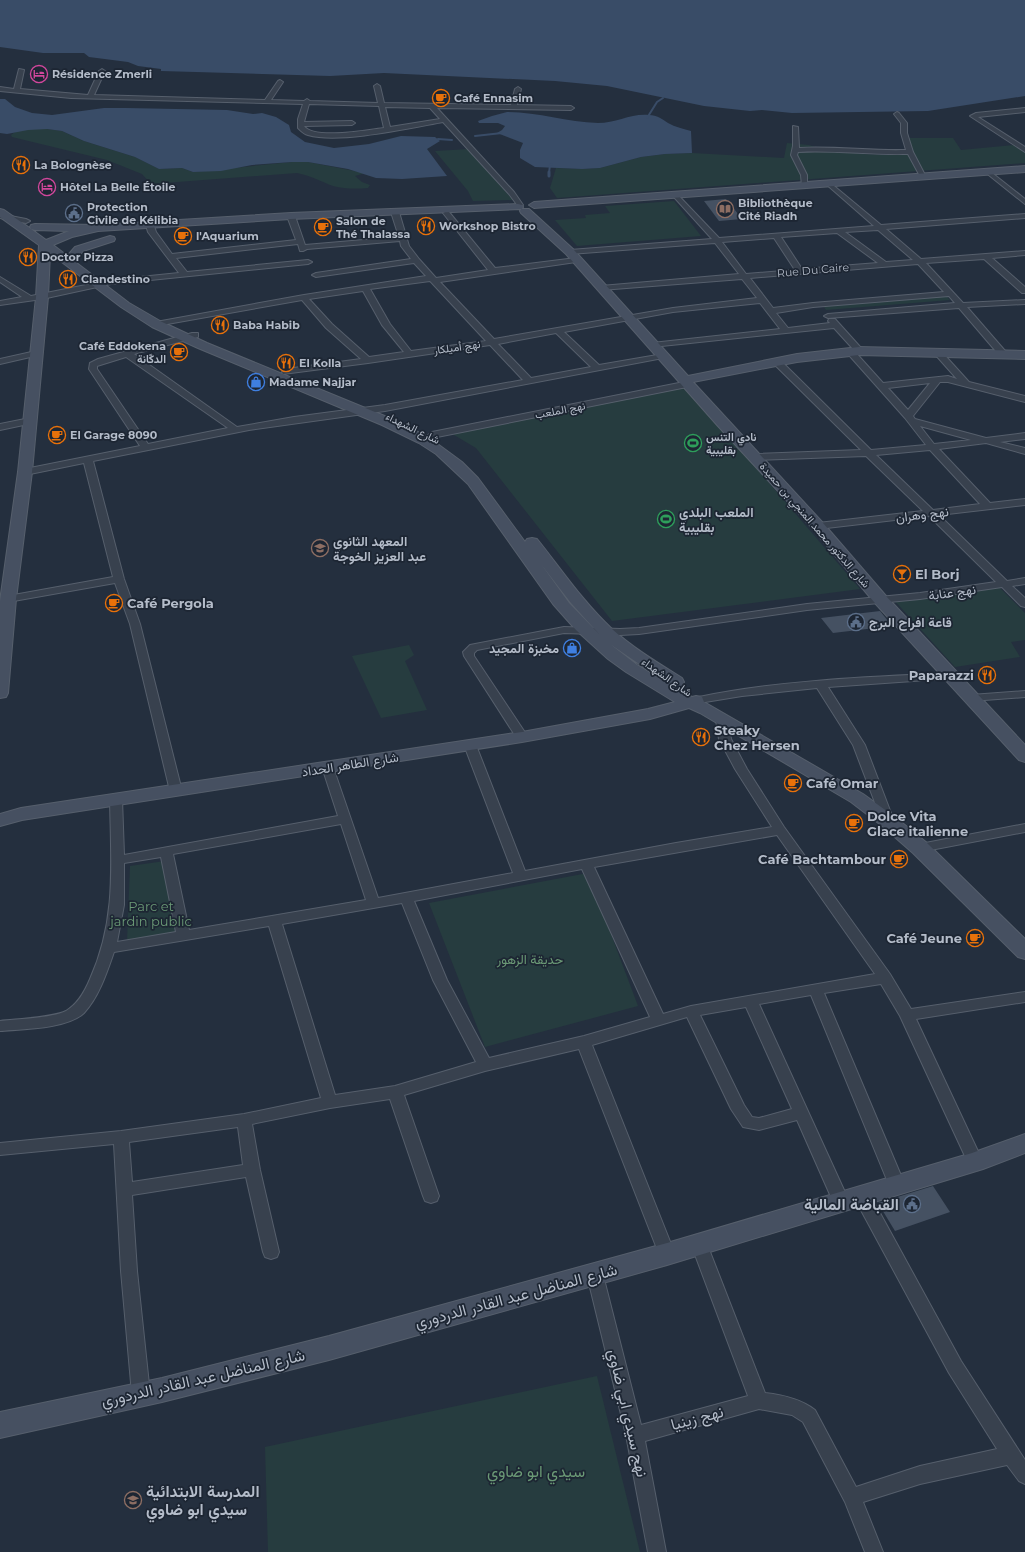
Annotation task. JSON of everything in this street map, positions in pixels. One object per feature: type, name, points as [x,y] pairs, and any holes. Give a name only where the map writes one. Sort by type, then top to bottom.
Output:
[{"type":"street","points":[[17,91],[21,70]]},
{"type":"street","points":[[90,96],[102,71]]},
{"type":"street","points":[[267,101],[280,82]]},
{"type":"street","points":[[377,86],[387,129]]},
{"type":"street","points":[[0,89],[46,95],[307,101],[432,106],[572,108]]},
{"type":"street","points":[[514,107],[518,89]]},
{"type":"street","points":[[307,101],[301,124],[302,129],[306,133],[317,135],[345,135],[443,120]]},
{"type":"street","points":[[432,106],[443,120],[527,208]]},
{"type":"street","points":[[1025,114],[1022,110],[973,116],[1025,150]]},
{"type":"street","points":[[897,114],[904,123],[904,133],[910,152],[923,177]]},
{"type":"street","points":[[301,124],[352,123]]},
{"type":"street","points":[[795,127],[795,158],[804,175],[804,185]]},
{"type":"street","points":[[794,150],[817,149],[879,153],[910,152]]},
{"type":"street","points":[[396,213],[447,213],[527,208],[990,174],[1025,169]]},
{"type":"street","points":[[676,197],[804,185],[831,185],[923,177],[1025,173]]},
{"type":"street","points":[[990,174],[1025,202]]},
{"type":"street","points":[[831,185],[920,262],[961,305],[1003,354]]},
{"type":"street","points":[[676,197],[717,240],[786,331]]},
{"type":"street","name":"شارع الشهداء","points":[[0,200],[110,288]]},
{"type":"street","points":[[2,216],[30,224],[98,228],[151,228],[291,218],[527,208]]},
{"type":"street","name":"شارع الدكتور محمد المنجي بن حميدة","points":[[527,208],[540,224],[573,256],[600,288],[818,526],[880,599],[1025,756]]},
{"type":"street","points":[[396,213],[405,246],[416,260],[529,381]]},
{"type":"street","points":[[447,213],[493,270]]},
{"type":"street","name":"شارع الشهداء","points":[[2,216],[75,254],[125,305],[190,336],[358,411],[418,436],[456,456],[566,610],[586,632],[604,648],[632,668],[698,704]]},
{"type":"street","points":[[315,285],[365,288],[493,270],[573,256],[717,240],[1025,216]]},
{"type":"street","points":[[291,218],[315,285]]},
{"type":"street","points":[[0,693],[3,621],[8,599],[25,472],[30,421],[36,353],[36,298],[52,243],[79,231],[98,228]]},
{"type":"street","points":[[75,254],[79,249],[151,228]]},
{"type":"street","points":[[151,228],[185,275]]},
{"type":"street","points":[[839,231],[884,264]]},
{"type":"street","points":[[776,235],[800,271]]},
{"type":"street","points":[[52,243],[110,239]]},
{"type":"street","points":[[171,256],[301,245],[403,239]]},
{"type":"street","name":"Rue Du Caire","points":[[600,288],[1025,253]]},
{"type":"street","points":[[986,256],[1025,291]]},
{"type":"street","points":[[161,323],[304,297],[315,285],[416,260]]},
{"type":"street","points":[[0,304],[110,288],[185,275],[308,262]]},
{"type":"street","points":[[0,279],[36,298]]},
{"type":"street","points":[[365,288],[386,325],[409,354]]},
{"type":"street","points":[[771,311],[813,305],[950,294]]},
{"type":"street","points":[[304,297],[329,326],[368,361]]},
{"type":"street","name":"نهج أميلكار","points":[[286,372],[493,342],[673,310],[762,300]]},
{"type":"street","points":[[828,316],[961,305],[1025,302]]},
{"type":"street","points":[[813,305],[837,325],[880,386],[910,419],[932,447],[987,506]]},
{"type":"street","points":[[652,345],[837,325]]},
{"type":"street","points":[[557,330],[598,369]]},
{"type":"street","points":[[146,447],[93,369],[93,365],[127,353],[190,336]]},
{"type":"street","name":"شارع الشهداء","points":[[190,336],[286,372],[432,435],[484,479],[582,607],[606,632],[686,689],[698,704]]},
{"type":"street","points":[[687,382],[797,358],[855,352],[937,352],[1025,355]]},
{"type":"street","points":[[937,352],[965,382]]},
{"type":"street","points":[[0,362],[36,353]]},
{"type":"street","points":[[127,353],[169,384],[203,405],[236,430]]},
{"type":"street","points":[[25,472],[236,430],[374,409],[663,356]]},
{"type":"street","points":[[777,362],[807,393],[1025,604]]},
{"type":"street","points":[[880,386],[948,379],[965,382],[1025,399]]},
{"type":"street","points":[[910,419],[937,380]]},
{"type":"street","name":"نهج الملعب","points":[[432,435],[687,382]]},
{"type":"street","points":[[910,419],[1025,451]]},
{"type":"street","points":[[0,427],[30,421]]},
{"type":"street","points":[[755,457],[871,454],[1025,436]]},
{"type":"street","points":[[88,460],[119,579],[137,632],[176,791]]},
{"type":"street","name":"نهج وهران","points":[[818,526],[1025,502]]},
{"type":"street","points":[[8,599],[119,579]]},
{"type":"street","name":"نهج عنابة","points":[[522,737],[469,656],[468,652],[474,647],[564,630],[586,632],[639,631],[880,599],[920,596],[1025,581]]},
{"type":"street","points":[[698,704],[734,693],[820,684],[952,676]]},
{"type":"street","points":[[820,684],[859,745],[888,821]]},
{"type":"street","points":[[971,698],[1025,694]]},
{"type":"street","points":[[698,704],[722,720],[851,795],[888,821],[920,848],[1025,952]]},
{"type":"street","name":"شارع الطاهر الحداد","points":[[0,820],[21,814],[522,737],[698,704]]},
{"type":"street","points":[[722,720],[725,739],[733,755],[780,830],[885,978],[907,1015],[976,1162]]},
{"type":"street","points":[[470,745],[521,876]]},
{"type":"street","points":[[328,767],[373,903]]},
{"type":"street","points":[[0,1026],[64,1017],[76,1012],[83,1004],[94,984],[108,948],[117,905],[118,860],[116,799]]},
{"type":"street","points":[[0,814],[21,814]]},
{"type":"street","points":[[118,860],[345,819]]},
{"type":"street","points":[[920,848],[1025,828]]},
{"type":"street","points":[[108,948],[406,898],[676,847],[780,830]]},
{"type":"street","points":[[166,852],[183,935]]},
{"type":"street","points":[[586,864],[659,1021]]},
{"type":"street","points":[[406,898],[440,980],[485,1065]]},
{"type":"street","points":[[274,920],[330,1102]]},
{"type":"street","points":[[0,1149],[121,1137],[244,1120],[330,1102],[395,1092],[485,1065],[584,1042],[691,1011],[885,978]]},
{"type":"street","points":[[814,989],[897,1185]]},
{"type":"street","points":[[907,1015],[1025,997]]},
{"type":"street","points":[[750,1000],[801,1113],[955,1367],[1025,1475]]},
{"type":"street","points":[[691,1011],[738,1109],[748,1123],[759,1124],[801,1113]]},
{"type":"street","points":[[584,1042],[667,1254]]},
{"type":"street","points":[[395,1092],[431,1196]]},
{"type":"street","points":[[244,1120],[252,1170],[271,1252]]},
{"type":"street","points":[[121,1137],[129,1271],[141,1394]]},
{"type":"street","name":"شارع المناضل عبد القادر الدردوري","points":[[0,1424],[141,1394],[322,1350],[667,1254],[976,1162],[1025,1143]]},
{"type":"street","points":[[125,1190],[252,1170]]},
{"type":"street","points":[[699,1244],[759,1401],[794,1407],[804,1411],[809,1416],[815,1424],[852,1496],[874,1552]]},
{"type":"street","name":"نهج سيدي ابي ضاوي","points":[[595,1275],[629,1414],[636,1434],[658,1552]]},
{"type":"street","name":"نهج زينيا","points":[[636,1434],[759,1401]]},
{"type":"street","points":[[852,1496],[920,1475],[1011,1455]]},
{"type":"green space","points":[[47,129],[62,131],[84,141],[135,157],[159,169],[182,168],[193,172],[292,162],[308,162],[365,173],[355,176],[362,182],[370,185],[368,188],[342,188],[297,173],[151,184],[142,174],[107,160],[12,137],[11,135],[14,132],[23,130]]},
{"type":"green space","points":[[909,138],[953,138],[961,150],[1014,145],[1025,152],[1025,163],[557,198],[550,188],[556,168],[600,168],[641,157],[665,154],[692,153],[784,158],[787,143],[809,145],[824,150],[888,155],[912,152]]},
{"type":"green space","points":[[469,149],[513,200],[473,201],[468,191],[435,151]]},
{"type":"green space","points":[[674,201],[701,236],[577,246],[555,220],[586,218],[585,215],[610,213],[605,206]]},
{"type":"green space","points":[[943,293],[950,300],[826,310],[822,304]]},
{"type":"green space","name":"الملعب البلدي بقليبية","points":[[686,386],[860,589],[612,621],[476,448],[449,432]]},
{"type":"green space","points":[[996,584],[1025,613],[1025,640],[1011,642],[1020,657],[955,667],[893,599]]},
{"type":"green space","points":[[409,645],[414,655],[405,661],[427,710],[381,718],[352,656]]},
{"type":"green space","name":"Parc et jardin public","points":[[165,861],[179,934],[127,942],[130,866]]},
{"type":"green space","name":"حديقة الزهور","points":[[588,873],[638,1006],[485,1047],[429,903]]},
{"type":"green space","name":"سيدي ابو ضاوي","points":[[597,1376],[640,1552],[268,1552],[265,1447]]},
{"type":"water","points":[[0,0],[1025,0],[1025,96],[928,111],[792,113],[762,110],[750,111],[704,106],[607,86],[555,81],[384,73],[330,76],[161,71],[161,69],[138,66],[128,62],[89,57],[84,53],[43,53],[0,47]]},
{"type":"water","points":[[0,99],[5,99],[15,107],[32,113],[52,115],[104,108],[227,110],[253,114],[262,113],[276,117],[289,125],[291,132],[305,142],[334,148],[369,144],[401,136],[435,137],[440,141],[427,149],[447,176],[402,179],[376,178],[348,169],[308,162],[252,165],[221,171],[193,172],[182,168],[159,169],[135,157],[84,141],[62,131],[47,129],[28,130],[7,134],[0,133]]},
{"type":"water","points":[[507,112],[519,112],[598,123],[605,123],[636,115],[652,115],[674,126],[691,131],[692,153],[641,157],[600,168],[582,169],[535,167],[520,158],[520,150],[523,143],[497,133],[505,126],[498,123],[479,123],[478,121]]},
{"type":"building","name":"Bibliothèque Cité Riadh","points":[[726,199],[742,219],[719,221],[704,201]]},
{"type":"building","name":"قاعة افراح البرج","points":[[880,611],[892,626],[833,633],[821,618]]},
{"type":"building","name":"القباضة المالية","points":[[933,1186],[950,1212],[895,1231],[878,1203]]},
{"type":"waterway","points":[[647,118],[657,102],[663,98]]},
{"type":"waterway","points":[[475,136],[502,133]]},
{"type":"waterway","points":[[438,139],[452,140]]},
{"type":"waterway","points":[[549,173],[550,165],[552,164]]},
{"type":"place","name":"Résidence Zmerli","points":[[39,74]]},
{"type":"place","name":"Café Ennasim","points":[[441,98]]},
{"type":"place","name":"La Bolognèse","points":[[21,165]]},
{"type":"place","name":"Hôtel La Belle Étoile","points":[[47,187]]},
{"type":"place","name":"Bibliothèque Cité Riadh","points":[[725,209]]},
{"type":"place","name":"Protection Civile de Kélibia","points":[[74,213]]},
{"type":"place","name":"Workshop Bistro","points":[[426,226]]},
{"type":"place","name":"Salon de Thé Thalassa","points":[[323,227]]},
{"type":"place","name":"l'Aquarium","points":[[183,236]]},
{"type":"place","name":"Doctor Pizza","points":[[28,257]]},
{"type":"place","name":"Clandestino","points":[[68,279]]},
{"type":"place","name":"Baba Habib","points":[[220,325]]},
{"type":"place","name":"Café Eddokena الدكّانة","points":[[179,352]]},
{"type":"place","name":"El Kolla","points":[[286,363]]},
{"type":"place","name":"Madame Najjar","points":[[256,382]]},
{"type":"place","name":"El Garage 8090","points":[[57,435]]},
{"type":"place","name":"نادي التنس بقليبية","points":[[693,443]]},
{"type":"place","name":"الملعب البلدي بقليبية","points":[[666,519]]},
{"type":"place","name":"المعهد الثانوي عبد العزيز الخوجة","points":[[320,548]]},
{"type":"place","name":"El Borj","points":[[902,574]]},
{"type":"place","name":"Café Pergola","points":[[114,603]]},
{"type":"place","name":"قاعة افراح البرج","points":[[856,622]]},
{"type":"place","name":"مخبزة المجيد","points":[[572,648]]},
{"type":"place","name":"Paparazzi","points":[[987,675]]},
{"type":"place","name":"Steaky Chez Hersen","points":[[701,737]]},
{"type":"place","name":"Café Omar","points":[[793,783]]},
{"type":"place","name":"Dolce Vita Glace italienne","points":[[854,823]]},
{"type":"place","name":"Café Bachtambour","points":[[899,859]]},
{"type":"place","name":"Café Jeune","points":[[975,938]]},
{"type":"place","name":"القباضة المالية","points":[[912,1204]]},
{"type":"place","name":"المدرسة الابتدائية سيدي ابو ضاوي","points":[[133,1500]]}]
